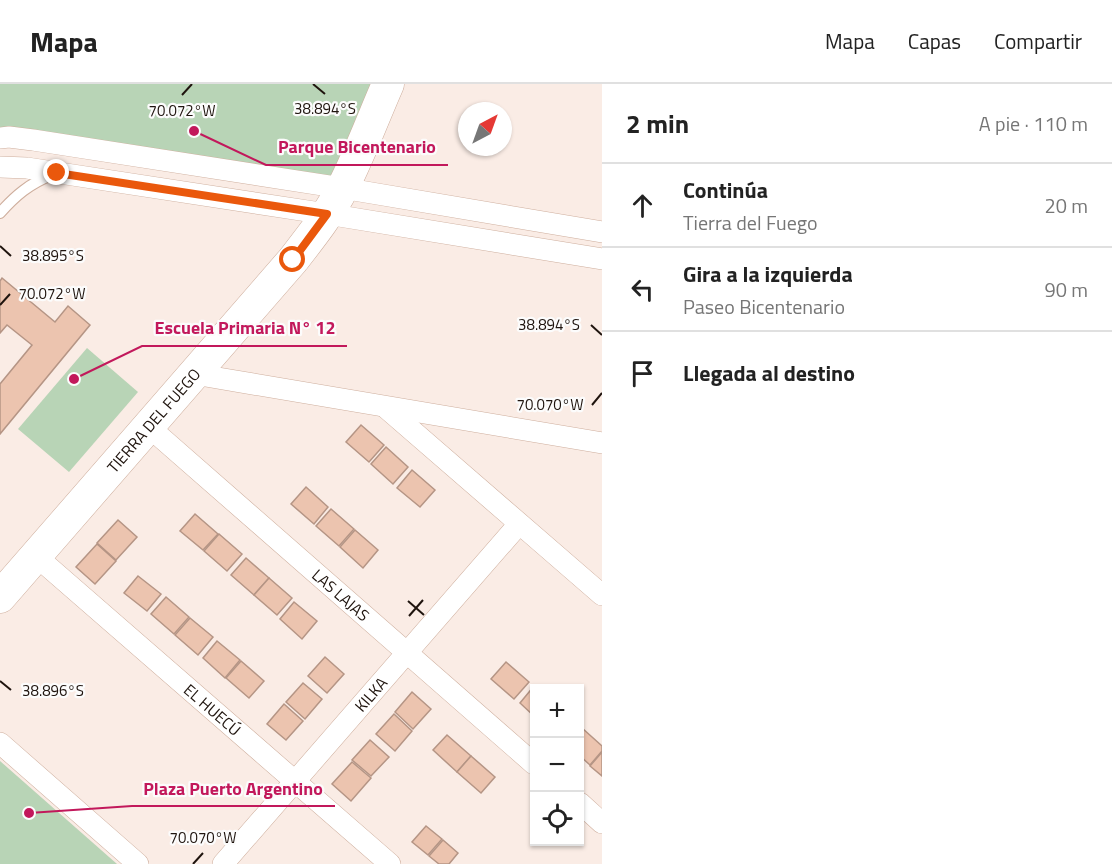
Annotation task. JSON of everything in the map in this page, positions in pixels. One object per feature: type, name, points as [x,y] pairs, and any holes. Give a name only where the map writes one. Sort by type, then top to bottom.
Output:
[{"type":"street","name":"TIERRA DEL FUEGO","points":[[0,597],[293,260],[335,201],[388,84]]},
{"type":"street","points":[[0,138],[33,140],[335,201],[602,260]]},
{"type":"street","points":[[0,167],[335,201],[602,232]]},
{"type":"street","points":[[194,374],[602,443]]},
{"type":"street","points":[[384,406],[602,595]]},
{"type":"street","name":"LAS LAJAS","points":[[148,427],[530,761]]},
{"type":"street","name":"KILKA","points":[[223,864],[519,524]]},
{"type":"street","name":"EL HUECÚ","points":[[36,556],[390,864]]},
{"type":"street","points":[[0,743],[138,864]]},
{"type":"street","points":[[584,807],[602,823]]},
{"type":"lane","points":[[0,213],[24,189],[57,173]]},
{"type":"green space","points":[[0,84],[372,84],[335,171],[326,177],[0,130]]},
{"type":"green space","points":[[87,348],[138,392],[69,472],[18,429]]},
{"type":"green space","points":[[0,761],[117,864],[0,864]]},
{"type":"building","points":[[2,278],[55,322],[68,306],[90,325],[0,434],[0,384],[32,345],[7,325],[0,333],[0,281]]},
{"type":"building","points":[[361,425],[384,445],[369,462],[346,442]]},
{"type":"building","points":[[386,447],[408,467],[393,484],[371,464]]},
{"type":"building","points":[[412,470],[435,490],[420,507],[397,488]]},
{"type":"building","points":[[306,487],[328,507],[314,524],[291,504]]},
{"type":"building","points":[[331,509],[354,529],[339,546],[316,526]]},
{"type":"building","points":[[195,514],[218,534],[203,550],[180,531]]},
{"type":"building","points":[[118,520],[137,537],[116,560],[97,543]]},
{"type":"building","points":[[355,530],[378,550],[363,568],[340,547]]},
{"type":"building","points":[[219,534],[242,554],[227,571],[204,551]]},
{"type":"building","points":[[97,544],[116,561],[95,584],[76,567]]},
{"type":"building","points":[[246,558],[269,578],[254,595],[231,575]]},
{"type":"building","points":[[138,576],[161,594],[147,611],[124,593]]},
{"type":"building","points":[[269,578],[292,598],[277,615],[254,595]]},
{"type":"building","points":[[166,597],[189,617],[174,634],[151,614]]},
{"type":"building","points":[[294,602],[317,621],[302,639],[280,619]]},
{"type":"building","points":[[190,618],[213,637],[198,655],[175,635]]},
{"type":"building","points":[[217,641],[240,660],[225,678],[203,658]]},
{"type":"building","points":[[325,657],[344,674],[327,693],[308,676]]},
{"type":"building","points":[[241,661],[264,681],[249,698],[226,678]]},
{"type":"building","points":[[506,662],[529,682],[514,699],[491,679]]},
{"type":"building","points":[[303,683],[322,699],[305,719],[286,702]]},
{"type":"building","points":[[530,691],[530,712],[520,703]]},
{"type":"building","points":[[412,692],[431,709],[413,729],[395,712]]},
{"type":"building","points":[[284,704],[303,721],[286,740],[267,724]]},
{"type":"building","points":[[394,714],[412,731],[395,751],[376,734]]},
{"type":"building","points":[[584,730],[602,746],[602,751],[590,765],[584,760]]},
{"type":"building","points":[[447,735],[471,756],[457,772],[433,750]]},
{"type":"building","points":[[370,740],[389,757],[371,776],[352,760]]},
{"type":"building","points":[[602,752],[602,776],[590,766]]},
{"type":"building","points":[[471,756],[495,777],[481,793],[457,772]]},
{"type":"building","points":[[352,762],[371,778],[351,801],[332,784]]},
{"type":"building","points":[[426,826],[442,839],[428,855],[412,842]]},
{"type":"building","points":[[443,840],[458,853],[449,864],[439,864],[429,856]]},
{"type":"place","name":"Parque Bicentenario","points":[[194,131]]},
{"type":"place","name":"Escuela Primaria N° 12","points":[[74,379]]},
{"type":"place","name":"Plaza Puerto Argentino","points":[[29,813]]},
{"type":"route","points":[[57,173],[327,214],[293,260]]}]
